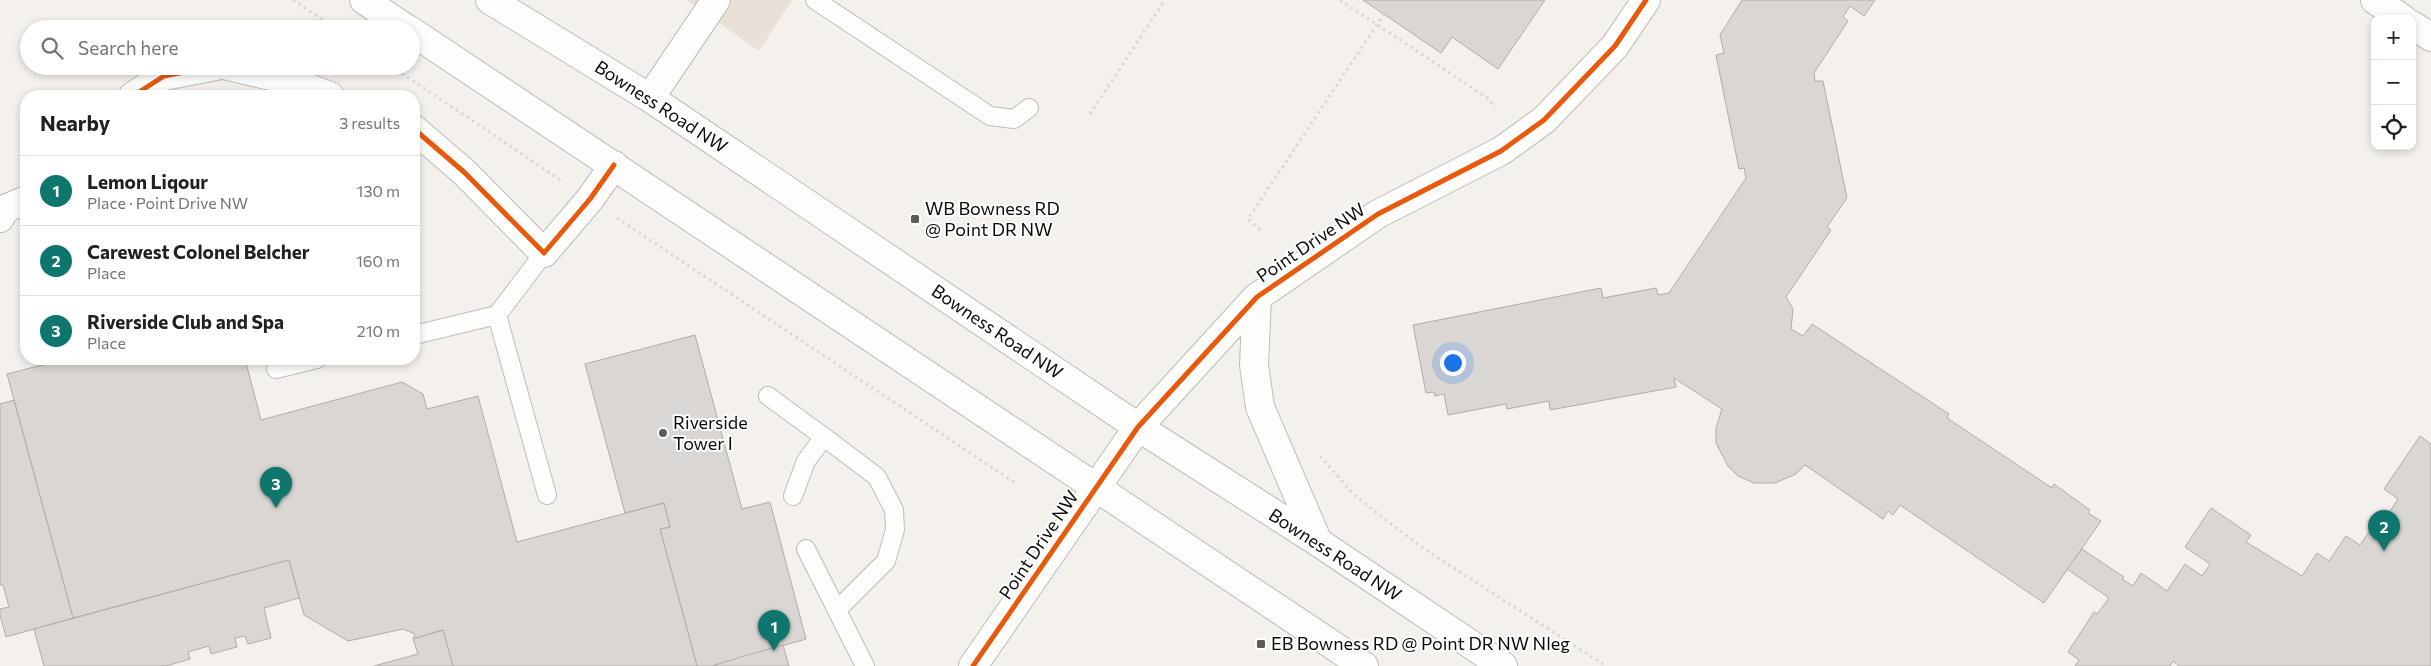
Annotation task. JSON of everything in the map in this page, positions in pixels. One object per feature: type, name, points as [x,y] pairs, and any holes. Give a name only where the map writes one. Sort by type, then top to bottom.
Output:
[{"type":"main road","points":[[364,0],[394,20]]},
{"type":"main road","name":"Bowness Road NW","points":[[490,0],[650,98],[1138,426],[1318,542],[1503,666]]},
{"type":"main road","points":[[650,98],[716,0]]},
{"type":"main road","name":"Point Drive NW","points":[[973,666],[1138,426],[1257,297],[1378,214],[1501,151],[1544,120],[1615,46],[1646,0]]},
{"type":"main road","points":[[2375,0],[2397,15]]},
{"type":"main road","points":[[2416,28],[2431,37]]},
{"type":"main road","points":[[420,37],[1096,485],[1364,666]]},
{"type":"main road","points":[[142,90],[164,76],[169,75]]},
{"type":"main road","points":[[267,75],[314,90]]},
{"type":"main road","points":[[420,134],[464,172],[544,253],[590,199],[614,165]]},
{"type":"main road","points":[[1257,297],[1254,366],[1260,407],[1318,542]]},
{"type":"lane","points":[[815,0],[990,116],[1014,119],[1029,108]]},
{"type":"lane","points":[[420,334],[497,315],[544,253]]},
{"type":"lane","points":[[497,315],[547,495]]},
{"type":"lane","points":[[276,369],[292,365]]},
{"type":"lane","points":[[768,396],[876,477],[894,510],[895,530],[886,561],[837,610]]},
{"type":"lane","points":[[793,496],[806,461],[824,437]]},
{"type":"lane","points":[[806,549],[865,666]]},
{"type":"path","points":[[293,0],[323,20]]},
{"type":"path","points":[[1090,114],[1165,0]]},
{"type":"path","points":[[1340,0],[1489,99],[1494,108]]},
{"type":"path","points":[[1260,230],[1248,219],[1384,14]]},
{"type":"path","points":[[404,75],[1014,482]]},
{"type":"path","points":[[1314,449],[1354,495],[1424,549],[1606,666]]},
{"type":"shaded area","points":[[687,0],[792,0],[759,51]]},
{"type":"building","points":[[1363,0],[1545,0],[1498,69],[1452,37],[1441,53]]},
{"type":"building","points":[[1742,0],[1875,0],[1864,16],[1850,6],[1843,17],[1848,21],[1814,73],[1815,81],[1823,81],[1847,198],[1827,227],[1831,230],[1786,297],[1793,309],[1791,329],[1803,336],[1812,324],[1949,414],[1947,418],[2052,488],[2054,484],[2090,510],[2088,513],[2101,521],[2044,603],[1900,505],[1893,515],[1888,511],[1883,519],[1805,465],[1796,474],[1775,483],[1754,483],[1738,476],[1728,466],[1716,443],[1716,428],[1722,409],[1674,378],[1676,387],[1550,410],[1549,401],[1507,409],[1506,404],[1448,415],[1444,394],[1435,396],[1434,392],[1426,393],[1413,325],[1601,288],[1603,298],[1656,288],[1658,295],[1669,293],[1746,178],[1744,168],[1739,169],[1716,55],[1724,53],[1720,35]]},
{"type":"building","name":"Riverside Tower I","points":[[695,335],[742,509],[770,502],[806,639],[712,666],[697,666],[660,529],[670,527],[664,503],[625,513],[585,364]]},
{"type":"building","points":[[42,365],[247,365],[261,420],[402,382],[423,394],[427,409],[478,396],[517,542],[664,503],[670,527],[660,529],[697,666],[453,666],[443,630],[413,639],[415,634],[403,629],[348,641],[304,615],[289,560],[73,618],[7,374]]},
{"type":"building","points":[[14,400],[73,618],[6,637],[0,615],[0,609],[9,607],[3,585],[0,585],[0,404]]},
{"type":"building","points":[[2420,436],[2431,444],[2431,666],[2179,666],[2173,661],[2170,666],[2075,666],[2079,660],[2068,652],[2094,612],[2097,614],[2109,598],[2067,569],[2082,549],[2124,577],[2122,579],[2133,586],[2141,573],[2167,591],[2185,564],[2202,576],[2210,564],[2185,547],[2211,508],[2251,535],[2246,542],[2302,576],[2317,553],[2329,561],[2346,536],[2360,545],[2369,532],[2380,539],[2395,517],[2389,513],[2398,499],[2384,489]]},
{"type":"building","points":[[289,560],[299,598],[264,608],[271,638],[248,644],[245,636],[235,638],[237,647],[211,654],[209,646],[188,652],[190,659],[166,666],[44,666],[34,629]]},
{"type":"building","points":[[443,630],[453,666],[374,666],[418,654],[413,639]]},
{"type":"building","points":[[783,645],[789,666],[712,666],[744,656]]},
{"type":"cycle path","points":[[973,666],[1138,427],[1257,297],[1378,214],[1501,151],[1544,120],[1615,46],[1646,0]]},
{"type":"cycle path","points":[[142,90],[164,76],[169,75]]},
{"type":"cycle path","points":[[420,134],[464,172],[544,253],[590,199],[614,165]]},
{"type":"place","name":"WB Bowness RD @ Point DR NW","points":[[915,219]]},
{"type":"place","name":"Riverside Tower I","points":[[663,433]]},
{"type":"place","name":"Riverside Club and Spa","points":[[276,508]]},
{"type":"place","name":"Carewest Colonel Belcher","points":[[2384,551]]},
{"type":"place","name":"EB Bowness RD @ Point DR NW Nleg","points":[[1261,644]]},
{"type":"place","name":"Lemon Liqour","points":[[774,651]]}]
